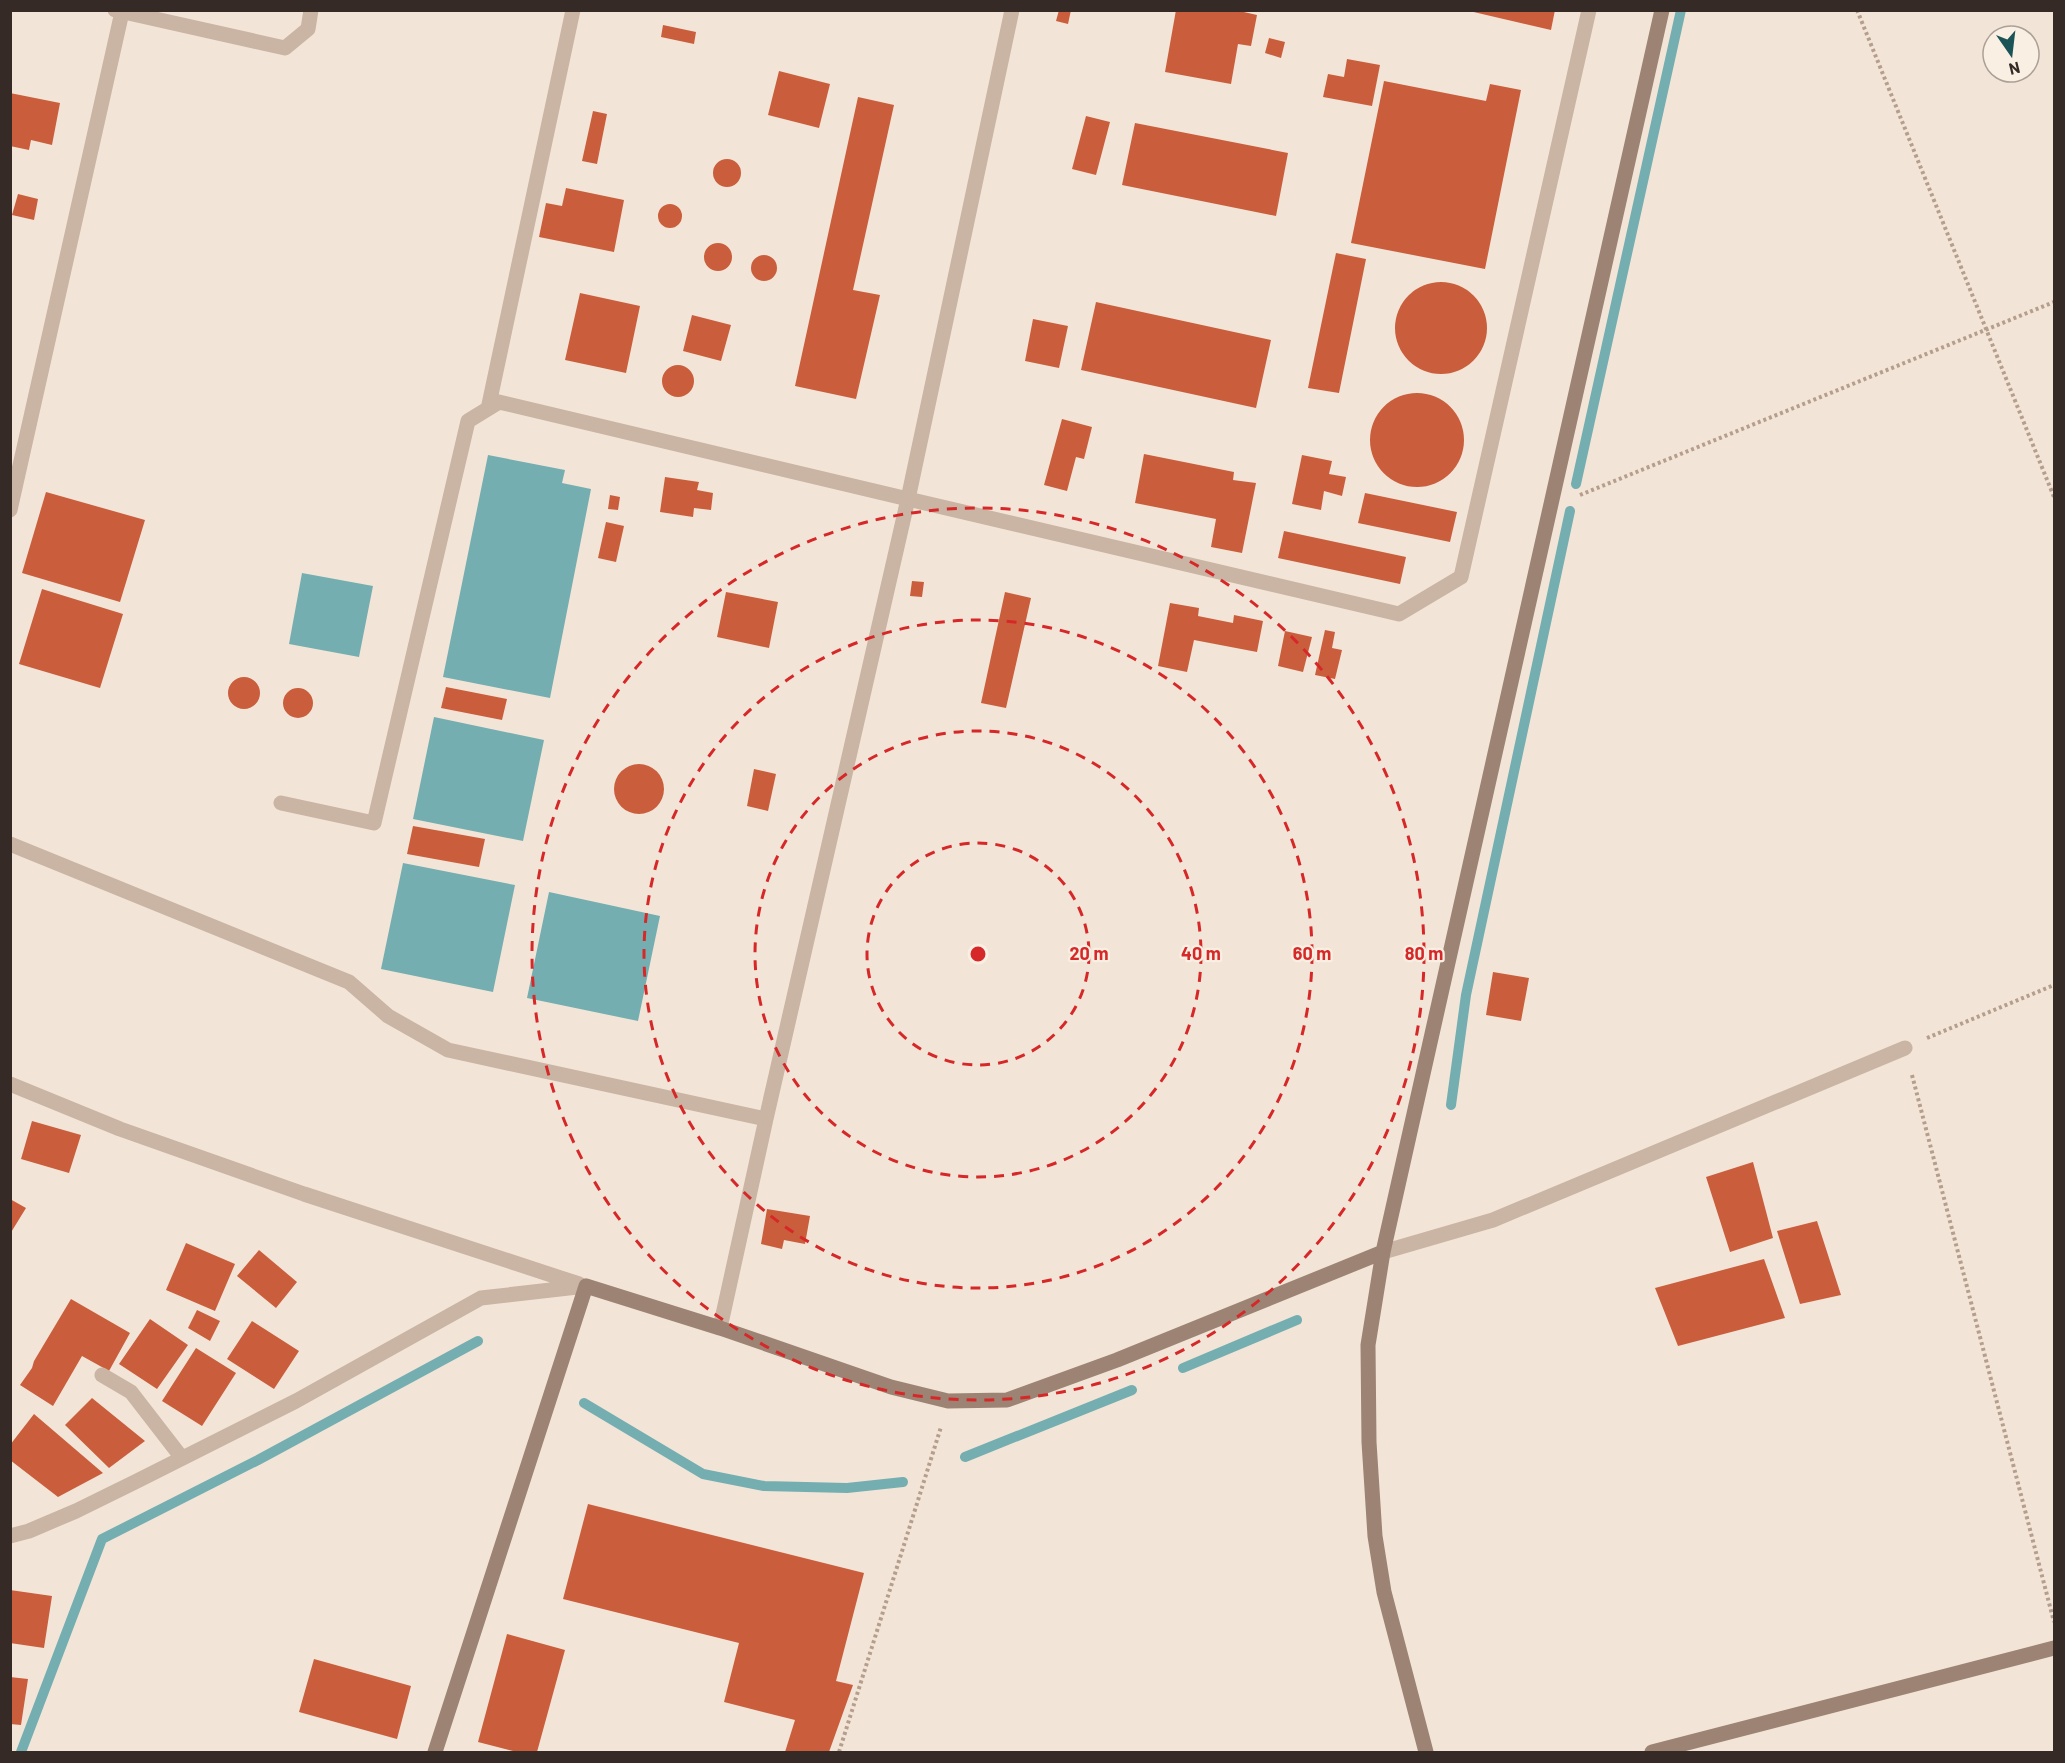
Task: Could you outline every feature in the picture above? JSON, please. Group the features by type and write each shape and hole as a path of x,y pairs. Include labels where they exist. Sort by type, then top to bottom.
{"street":[{"path":"10,510 119,11 285,48 308,29 311,10"},
{"path":"488,409 573,10"},
{"path":"720,1328 908,500 1012,10"},
{"path":"281,803 374,824 468,421 499,402 1399,614 1461,577 1589,10"},
{"path":"1426,1752 1384,1592 1375,1536 1369,1442 1368,1345 1383,1252 1662,10"},
{"path":"10,844 349,982 388,1016 448,1050 766,1119"},
{"path":"10,1084 120,1130 304,1194 720,1328 891,1387 948,1401 1007,1400 1117,1360 1383,1252 1493,1221 1905,1048"},
{"path":"10,1536 29,1531 76,1511 296,1401 481,1298 586,1286"},
{"path":"435,1752 586,1286"},
{"path":"102,1375 131,1392 182,1458"},
{"path":"1652,1752 2055,1648"}],"path":[{"path":"1857,10 2055,497"},
{"path":"1552,506 2055,302"},
{"path":"2055,985 1905,1048 2055,1626"},
{"path":"839,1752 948,1401"}],"water":[{"path":"488,455 565,470 562,483 591,489 550,698 443,677"},
{"path":"302,573 373,586 359,657 289,644"},
{"path":"434,717 544,740 523,841 413,819"},
{"path":"403,863 515,885 493,992 381,969"},
{"path":"549,892 660,916 638,1021 527,998"}],"building":[{"path":"1059,10 1071,10 1068,24 1056,21"},
{"path":"1176,10 1235,10 1257,15 1251,46 1238,44 1231,84 1165,72"},
{"path":"1465,10 1555,10 1551,30"},
{"path":"663,25 696,32 694,44 661,37"},
{"path":"1269,38 1285,42 1281,58 1265,53"},
{"path":"1347,59 1380,65 1372,106 1323,97 1328,74 1344,77"},
{"path":"779,71 830,84 819,128 768,115"},
{"path":"1384,81 1486,101 1490,84 1521,90 1485,269 1351,243"},
{"path":"10,93 60,103 52,145 31,140 29,150 10,146"},
{"path":"858,97 894,105 853,290 880,295 856,399 795,386"},
{"path":"593,111 607,114 597,164 582,161"},
{"path":"1086,116 1110,122 1096,175 1072,169"},
{"path":"1135,123 1288,153 1276,216 1122,185"},
{"path":"727,159 737,163 741,173 737,183 727,187 717,183 713,173 717,163"},
{"path":"566,188 624,200 614,252 539,237 546,203 562,206"},
{"path":"18,194 38,199 34,220 12,215"},
{"path":"670,204 679,207 682,216 679,225 670,228 661,225 658,216 661,207"},
{"path":"718,243 728,247 732,257 728,267 718,271 708,267 704,257 708,247"},
{"path":"1336,253 1366,259 1339,393 1308,388"},
{"path":"764,255 773,259 777,268 773,277 764,281 755,277 751,268 755,259"},
{"path":"1441,282 1458,286 1473,296 1483,311 1487,328 1483,345 1473,360 1458,370 1441,374 1424,370 1409,360 1399,345 1395,328 1399,311 1409,296 1424,286"},
{"path":"580,293 640,306 626,373 565,360"},
{"path":"1096,302 1271,340 1256,408 1081,370"},
{"path":"692,315 731,325 721,361 683,351"},
{"path":"1033,319 1068,326 1059,368 1025,361"},
{"path":"678,365 689,370 694,381 689,392 678,397 667,392 662,381 667,370"},
{"path":"1417,393 1435,397 1450,407 1460,422 1464,440 1460,458 1450,473 1435,483 1417,487 1399,483 1384,473 1374,458 1370,440 1374,422 1384,407 1399,397"},
{"path":"1062,419 1092,427 1084,459 1076,457 1067,491 1044,485"},
{"path":"1144,454 1234,472 1233,480 1256,483 1242,553 1211,547 1216,519 1135,503"},
{"path":"1302,455 1332,461 1329,474 1346,477 1342,496 1324,491 1321,510 1292,504"},
{"path":"665,477 699,482 697,490 713,493 711,510 694,508 693,517 660,512"},
{"path":"46,492 145,520 120,602 22,573"},
{"path":"1365,493 1457,512 1450,542 1358,523"},
{"path":"610,495 620,497 618,510 608,509"},
{"path":"606,522 624,526 616,562 598,558"},
{"path":"1284,531 1406,557 1400,584 1278,558"},
{"path":"912,581 924,582 922,597 910,596"},
{"path":"42,589 123,614 100,688 19,664"},
{"path":"726,592 778,602 769,648 717,637"},
{"path":"1005,592 1031,598 1006,708 981,703"},
{"path":"1170,603 1199,608 1198,616 1233,623 1234,615 1263,621 1257,652 1194,640 1187,672 1158,666"},
{"path":"1325,630 1335,632 1332,648 1342,650 1335,679 1315,675"},
{"path":"1285,631 1312,637 1303,672 1278,666"},
{"path":"244,677 255,682 260,693 255,704 244,709 233,704 228,693 233,682"},
{"path":"446,687 507,699 502,720 441,708"},
{"path":"298,688 309,692 313,703 309,714 298,718 287,714 283,703 287,692"},
{"path":"639,764 653,768 660,775 664,789 660,803 653,810 639,814 625,810 618,803 614,789 618,775 625,768"},
{"path":"754,769 776,774 768,811 747,806"},
{"path":"413,826 485,839 479,867 407,854"},
{"path":"1493,972 1529,978 1521,1021 1486,1015"},
{"path":"32,1121 81,1135 69,1173 21,1159"},
{"path":"1753,1162 1773,1238 1730,1252 1706,1177"},
{"path":"10,1199 26,1208 10,1234"},
{"path":"767,1209 810,1216 805,1244 784,1240 782,1249 761,1244"},
{"path":"1817,1221 1841,1295 1800,1304 1777,1231"},
{"path":"186,1243 235,1264 215,1311 166,1290"},
{"path":"259,1250 297,1282 276,1308 237,1276"},
{"path":"1764,1259 1785,1318 1678,1346 1655,1288"},
{"path":"71,1299 130,1333 109,1371 82,1356 53,1406 20,1385"},
{"path":"197,1310 220,1321 210,1341 188,1328"},
{"path":"150,1319 188,1345 157,1389 119,1364"},
{"path":"252,1321 299,1351 274,1389 227,1359"},
{"path":"196,1348 236,1373 202,1426 162,1401"},
{"path":"92,1398 145,1441 109,1468 65,1425"},
{"path":"34,1414 103,1473 58,1497 10,1460 10,1445"},
{"path":"588,1504 864,1573 836,1681 853,1685 829,1752 785,1752 795,1720 724,1702 739,1643 563,1599"},
{"path":"10,1590 52,1596 44,1648 10,1643"},
{"path":"507,1634 565,1650 537,1752 517,1752 478,1742"},
{"path":"314,1659 411,1686 397,1739 299,1712"},
{"path":"10,1677 28,1679 21,1725 10,1724"}],"waterway":[{"path":"1576,484 1681,10"},
{"path":"1451,1105 1466,995 1570,511"},
{"path":"1183,1368 1297,1320"},
{"path":"21,1752 102,1539 258,1460 478,1341"},
{"path":"965,1457 1132,1390"},
{"path":"584,1403 703,1474 764,1486 847,1488 903,1482"}]}
